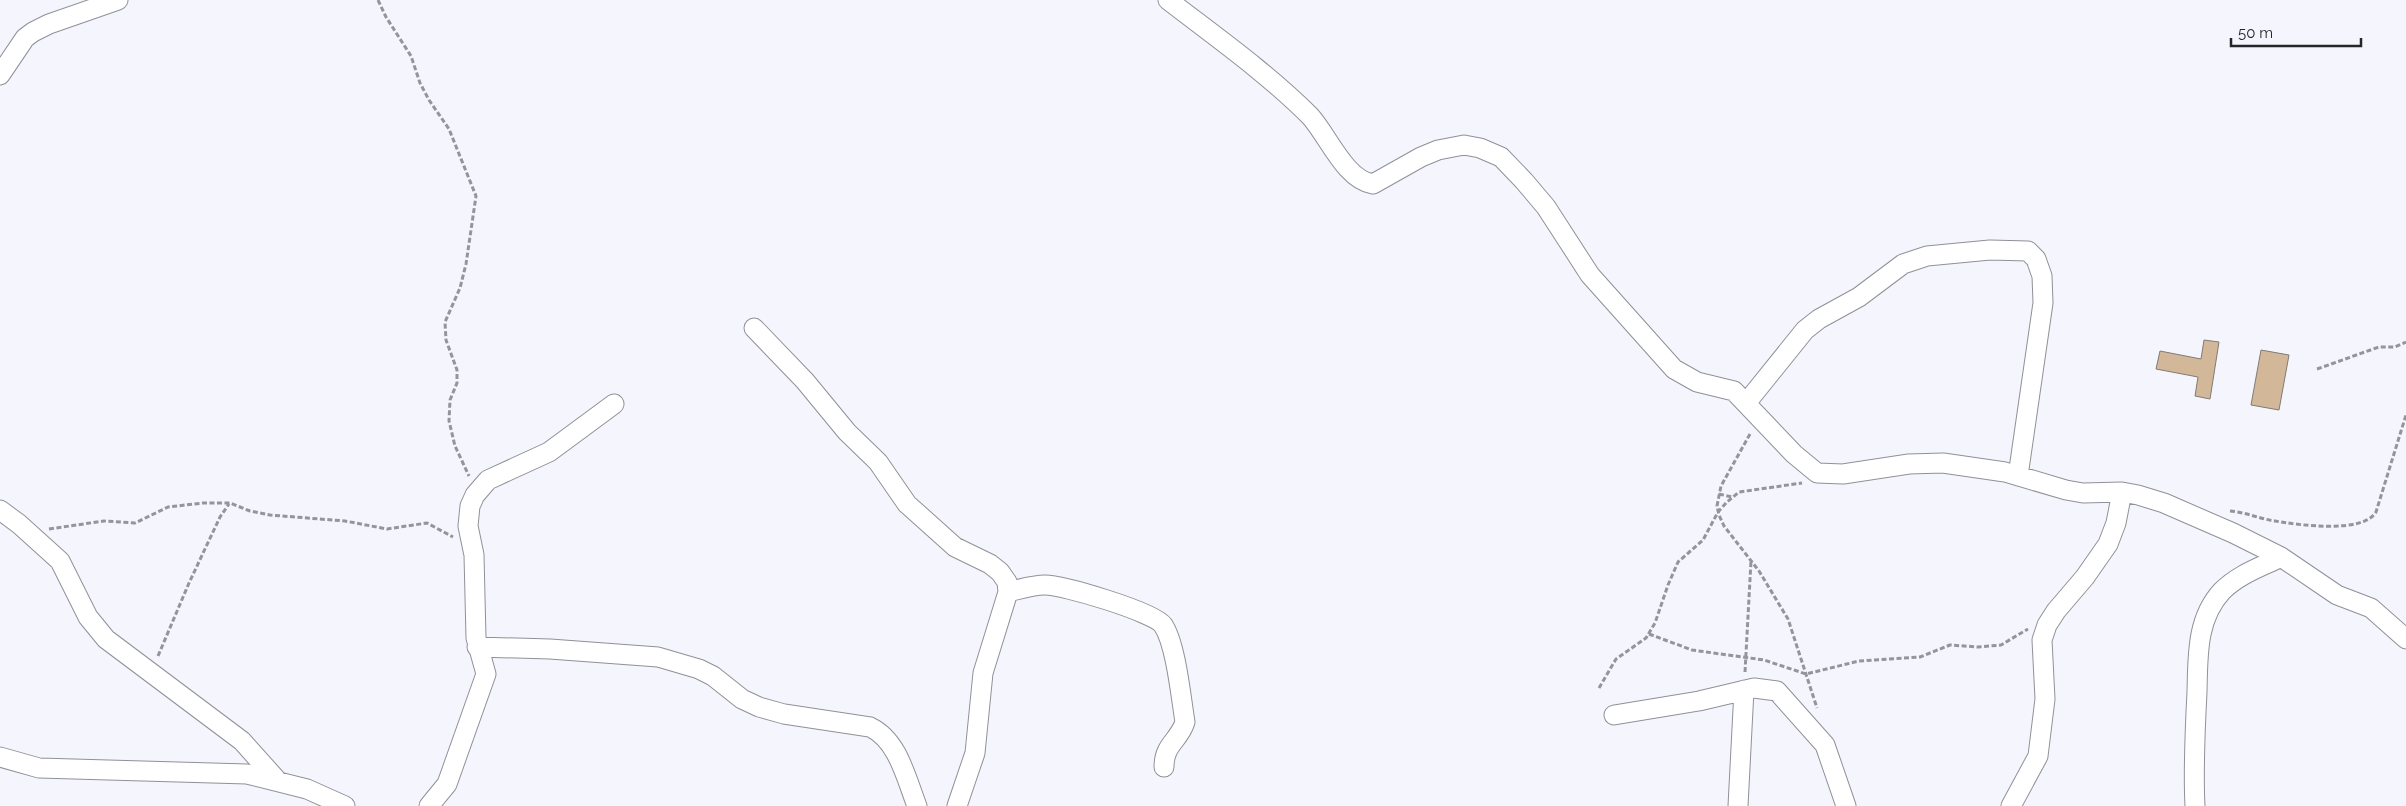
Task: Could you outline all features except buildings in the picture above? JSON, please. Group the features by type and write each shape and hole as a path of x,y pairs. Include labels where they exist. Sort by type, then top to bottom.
{"street":[{"path":"0,75 25,38 32,32 49,24 118,0"},
{"path":"1168,0 1234,50 1311,117 1339,157 1364,183 1373,184 1421,157 1438,150 1464,144 1480,148 1501,157 1546,207 1590,275 1674,369 1697,382 1734,390 1804,464 1817,473 1843,474 1927,462 1962,465 2018,476 2066,490 2083,493 2122,492 2164,503 2281,557 2337,595 2371,608 2406,639"},
{"path":"1746,402 1805,330 1819,319 1859,297 1903,264 1926,256 1990,250 2028,251 2036,259 2042,276 2043,304 2018,476"},
{"path":"754,328 805,381 848,432 878,462 907,504 955,547 990,564 1000,572 1007,582 1008,592 983,673 975,753 957,806"},
{"path":"429,806 447,784 484,684 486,668 477,647 476,578 468,518 477,493 496,475 549,452 614,404"},
{"path":"2011,806 2038,756 2045,699 2042,640 2051,618 2085,577 2108,544 2116,523 2122,492"},
{"path":"0,510 60,561 88,617 106,639 242,741 276,779"},
{"path":"2195,806 2194,730 2197,650 2206,616 2222,592 2242,575 2281,557"},
{"path":"1008,592 1032,587 1058,586 1138,611 1155,618 1162,624 1171,642 1185,722 1165,752 1164,767"},
{"path":"477,647 550,649 658,657 699,669 713,676 742,699 759,707 784,714 870,727 882,733 890,742 916,806"},
{"path":"1614,715 1699,701 1744,690 1768,688 1777,691 1805,725 1825,745 1846,806"},
{"path":"1738,806 1744,690"},
{"path":"0,757 39,768 203,771 247,774 276,779 307,788 345,806"}],"path":[{"path":"378,0 386,17 411,56 426,94 449,129 476,196 466,264 460,288 445,322 445,329 446,340 457,370 457,383 450,400 449,421 455,446 477,493"},
{"path":"2317,369 2379,347 2396,347 2406,342"},
{"path":"2201,519 2208,513 2232,511 2275,521 2310,525 2358,524 2369,520 2376,512 2406,414"},
{"path":"1759,418 1719,494 1718,512 1724,526 1750,560 1788,619 1818,711"},
{"path":"1599,688 1616,659 1622,653 1642,642 1649,634 1678,562 1703,540 1718,512 1732,497 1739,492 1752,488 1801,483 1817,473"},
{"path":"1719,494 1732,497"},
{"path":"28,532 104,520 135,523 168,507 203,503 230,503 250,511 270,515 345,521 387,528 427,522 447,534 472,543"},
{"path":"149,671 162,650 189,583 220,517 230,503"},
{"path":"1744,690 1750,560"},
{"path":"1649,634 1692,650 1776,663 1806,674 1859,661 1920,657 1950,645 2001,645 2026,629 2051,618"}]}
